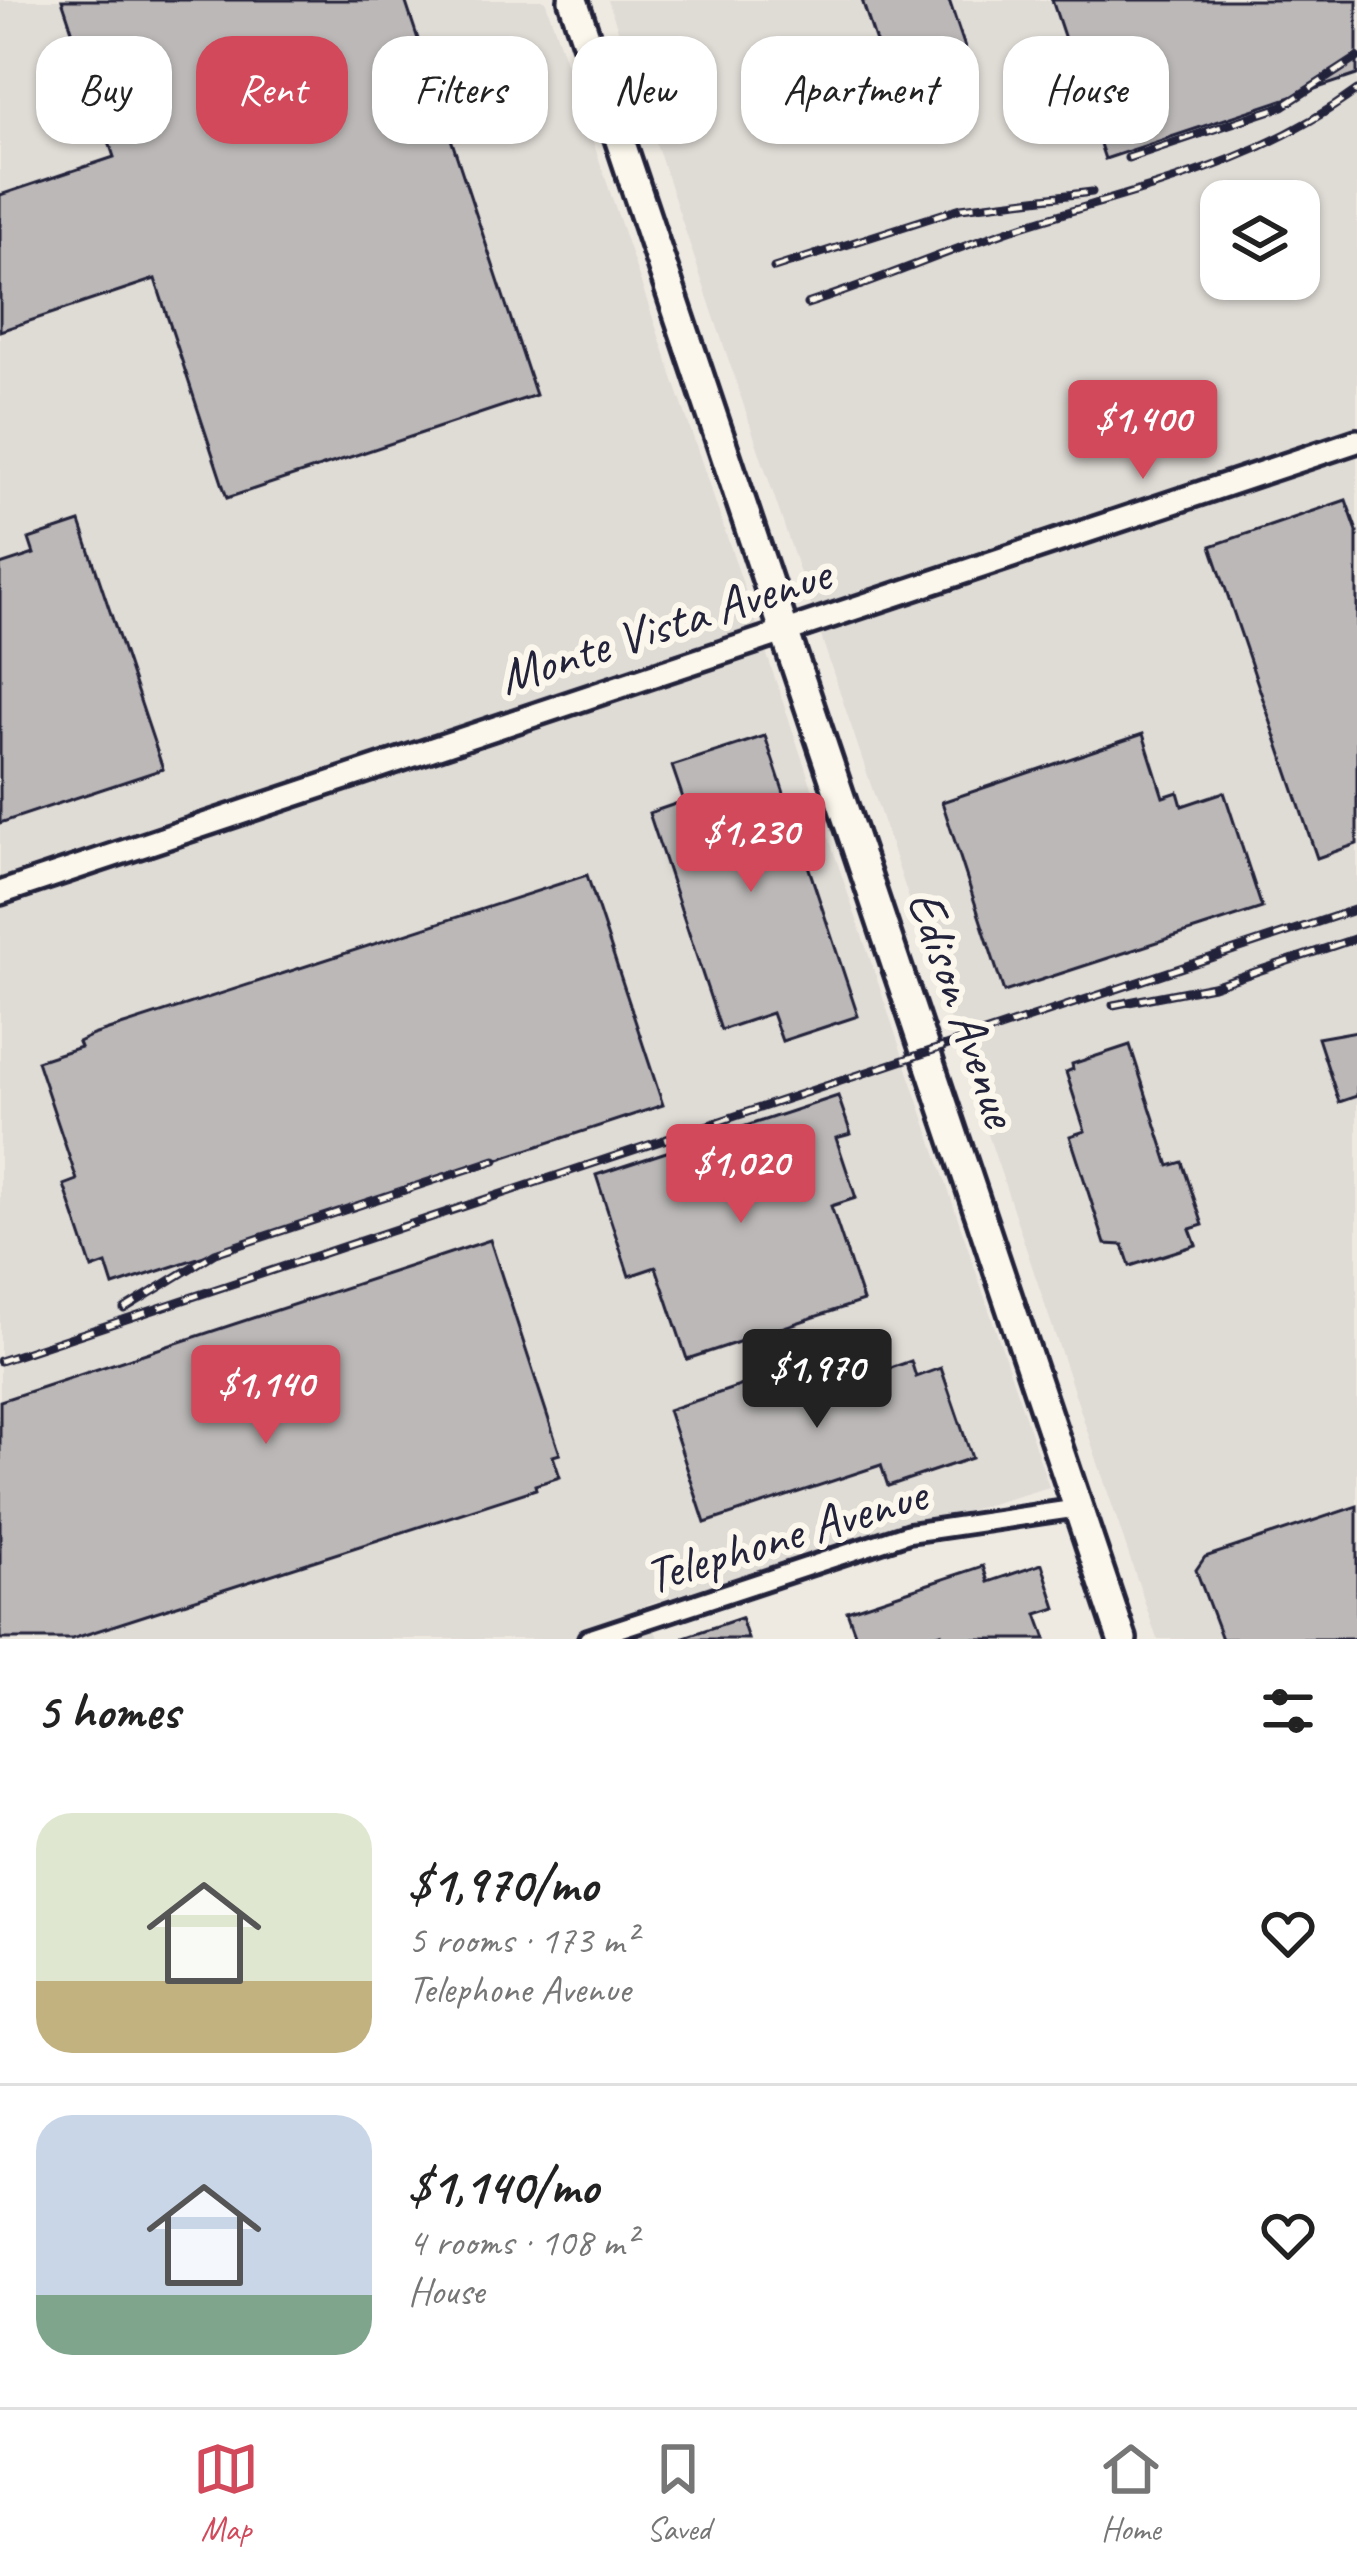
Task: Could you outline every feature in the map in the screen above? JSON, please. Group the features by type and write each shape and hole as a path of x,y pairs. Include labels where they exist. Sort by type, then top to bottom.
{"main road":[{"name":"Edison Avenue","path":"573,0 1122,1639"}],"street":[{"name":"Monte Vista Avenue","path":"0,893 1357,441"},
{"name":"Telephone Avenue","path":"588,1639 909,1533 1079,1508"}],"shaded area":[{"path":"0,0 545,0 572,80 572,144 594,144 1049,1487 647,1604 658,1639 0,1639"},
{"path":"608,0 1357,0 1357,1639 1157,1639 656,144 717,144 717,36 620,36"}],"building":[{"path":"62,0 405,0 417,36 372,36 372,144 453,144 536,395 227,498 155,279 0,331 0,195 114,157 110,144 172,144 172,36 74,36"},
{"path":"862,0 949,0 961,36 874,36"},
{"path":"1052,0 1357,0 1357,75 1169,138 1169,36 1064,36"},
{"path":"1100,144 1150,144 1105,159"},
{"path":"1346,500 1357,531 1357,844 1317,858 1211,546"},
{"path":"80,522 163,769 0,823 0,565 34,554 29,539"},
{"path":"1143,734 1163,797 1178,792 1182,806 1224,792 1262,908 1004,992 942,802"},
{"path":"765,736 858,1016 782,1041 772,1013 721,1030 649,813 684,801 672,766"},
{"path":"587,875 663,1105 113,1286 106,1264 92,1269 64,1185 77,1180 37,1061 80,1047 78,1042 93,1035"},
{"path":"1357,1031 1357,1096 1339,1102 1318,1038"},
{"path":"1130,1045 1169,1166 1182,1162 1203,1225 1190,1229 1196,1245 1130,1266 1123,1245 1105,1244 1070,1136 1085,1131 1066,1072 1073,1069 1072,1064"},
{"path":"838,1096 851,1134 836,1138 856,1198 831,1206 863,1301 687,1359 656,1267 629,1276 596,1175"},
{"path":"490,1240 560,1454 553,1456 560,1477 535,1485 536,1489 72,1639 0,1639 0,1401"},
{"path":"875,1341 885,1370 911,1361 916,1377 941,1368 972,1458 888,1486 881,1465 705,1523 668,1410"},
{"path":"1357,1506 1357,1639 1222,1639 1196,1570 1205,1557"},
{"path":"1042,1564 1056,1608 1037,1614 1046,1639 943,1639 941,1633 924,1639 857,1639 847,1611 983,1566 988,1582"},
{"path":"741,1618 748,1639 684,1639 684,1637"}],"railway":[{"path":"1128,158 1283,106 1357,58"},
{"path":"807,304 997,234 1197,172 1279,138 1357,90"},
{"path":"774,268 961,208 1092,192"},
{"path":"0,1361 1357,909"},
{"path":"1113,1005 1213,986 1357,938"},
{"path":"124,1309 215,1253 495,1160"}]}
